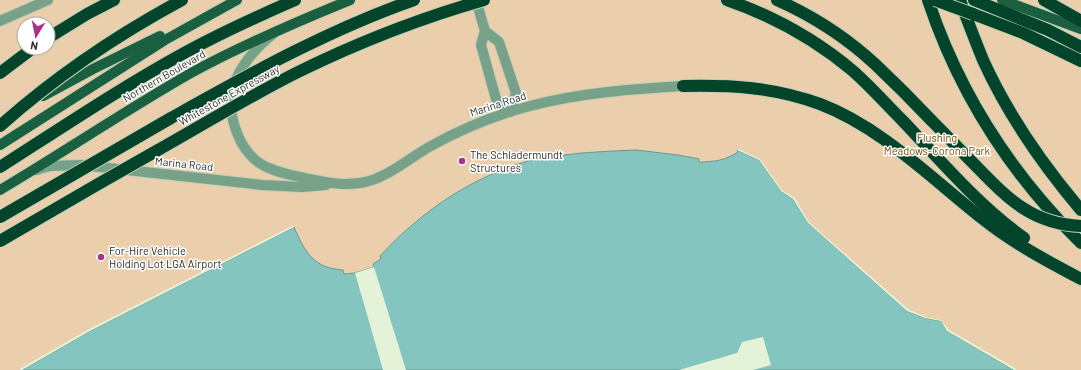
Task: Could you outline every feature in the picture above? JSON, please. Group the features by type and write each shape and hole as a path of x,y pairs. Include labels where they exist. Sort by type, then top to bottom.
{"highway":[{"path":"56,33 86,14 114,0"},
{"path":"0,126 38,94 89,56 182,0"},
{"path":"0,167 136,81 186,52 228,30 295,0"},
{"path":"0,217 283,56 348,26 414,0"},
{"name":"Whitestone Expressway","path":"0,240 299,72 340,53 399,29 484,0"},
{"path":"727,0 759,12 785,25 816,43 840,61 875,92 965,188 992,213 1031,244 1081,278"},
{"path":"777,0 815,19 876,64 1000,191 1017,205 1051,221 1081,226"},
{"path":"928,0 956,70 987,126 1024,179 1051,212 1081,243"},
{"path":"935,0 1023,33 1081,61"},
{"path":"960,0 975,41 1010,111 1043,162 1081,210"},
{"path":"974,0 1042,28 1081,47"},
{"path":"1044,0 1081,21"},
{"path":"0,73 22,56"},
{"path":"683,86 734,86 768,90 811,101 841,114 869,129 887,142 1007,236 1041,257 1081,278"}],"main road":[{"path":"0,119 93,68 236,0"},
{"path":"0,144 171,36 236,0"},
{"name":"Northern Boulevard","path":"0,190 178,80 279,30 350,0"},
{"path":"1002,0 1081,28"}],"street":[{"path":"0,21 48,0"},
{"path":"476,0 485,31 481,45 496,99 510,112 516,93 499,42 485,31"},
{"name":"Marina Road","path":"279,30 264,42 251,56 233,87 231,102 232,118 235,128 239,138 249,154 262,165 278,172 334,184"},
{"name":"Marina Road","path":"32,171 50,166 81,165 272,186 302,187 360,183 378,178 416,154 458,132 491,118 510,112 530,106 586,95 683,86"}],"green space":[{"name":"Flushing Meadows-Corona Park","path":"0,0 1081,0 1081,370 947,370 738,152 730,157 710,162 575,153 540,157 505,169 474,183 445,199 415,221 380,256 381,259 373,264 374,267 355,273 344,274 343,270 325,266 314,260 305,251 294,228 22,370 0,370"}],"water":[{"path":"636,150 699,159 699,162 724,159 738,152 737,150 759,160 781,191 793,199 808,223 907,311 925,318 941,321 947,331 1014,370 22,370 90,331 294,227 306,251 317,262 333,269 343,270 344,274 355,273 374,267 373,264 381,259 380,256 414,223 452,195 494,173 545,157 590,152"}],"pier":[{"path":"739,149 760,159 782,190 795,198 809,222 908,309 926,317 941,320 949,330 1015,368 1016,370 947,331 941,321 925,318 907,311 808,223 793,199 781,191 759,160 737,150"},
{"path":"294,225 294,227 90,331 20,370 21,368 89,329"},
{"path":"374,267 406,370 383,370 355,273"},
{"path":"763,337 771,365 753,370 679,370 737,353 742,342"}],"place":[{"name":"The Schladermundt Structures","path":"462,161"},
{"name":"For-Hire Vehicle Holding Lot LGA Airport","path":"101,257"}]}
